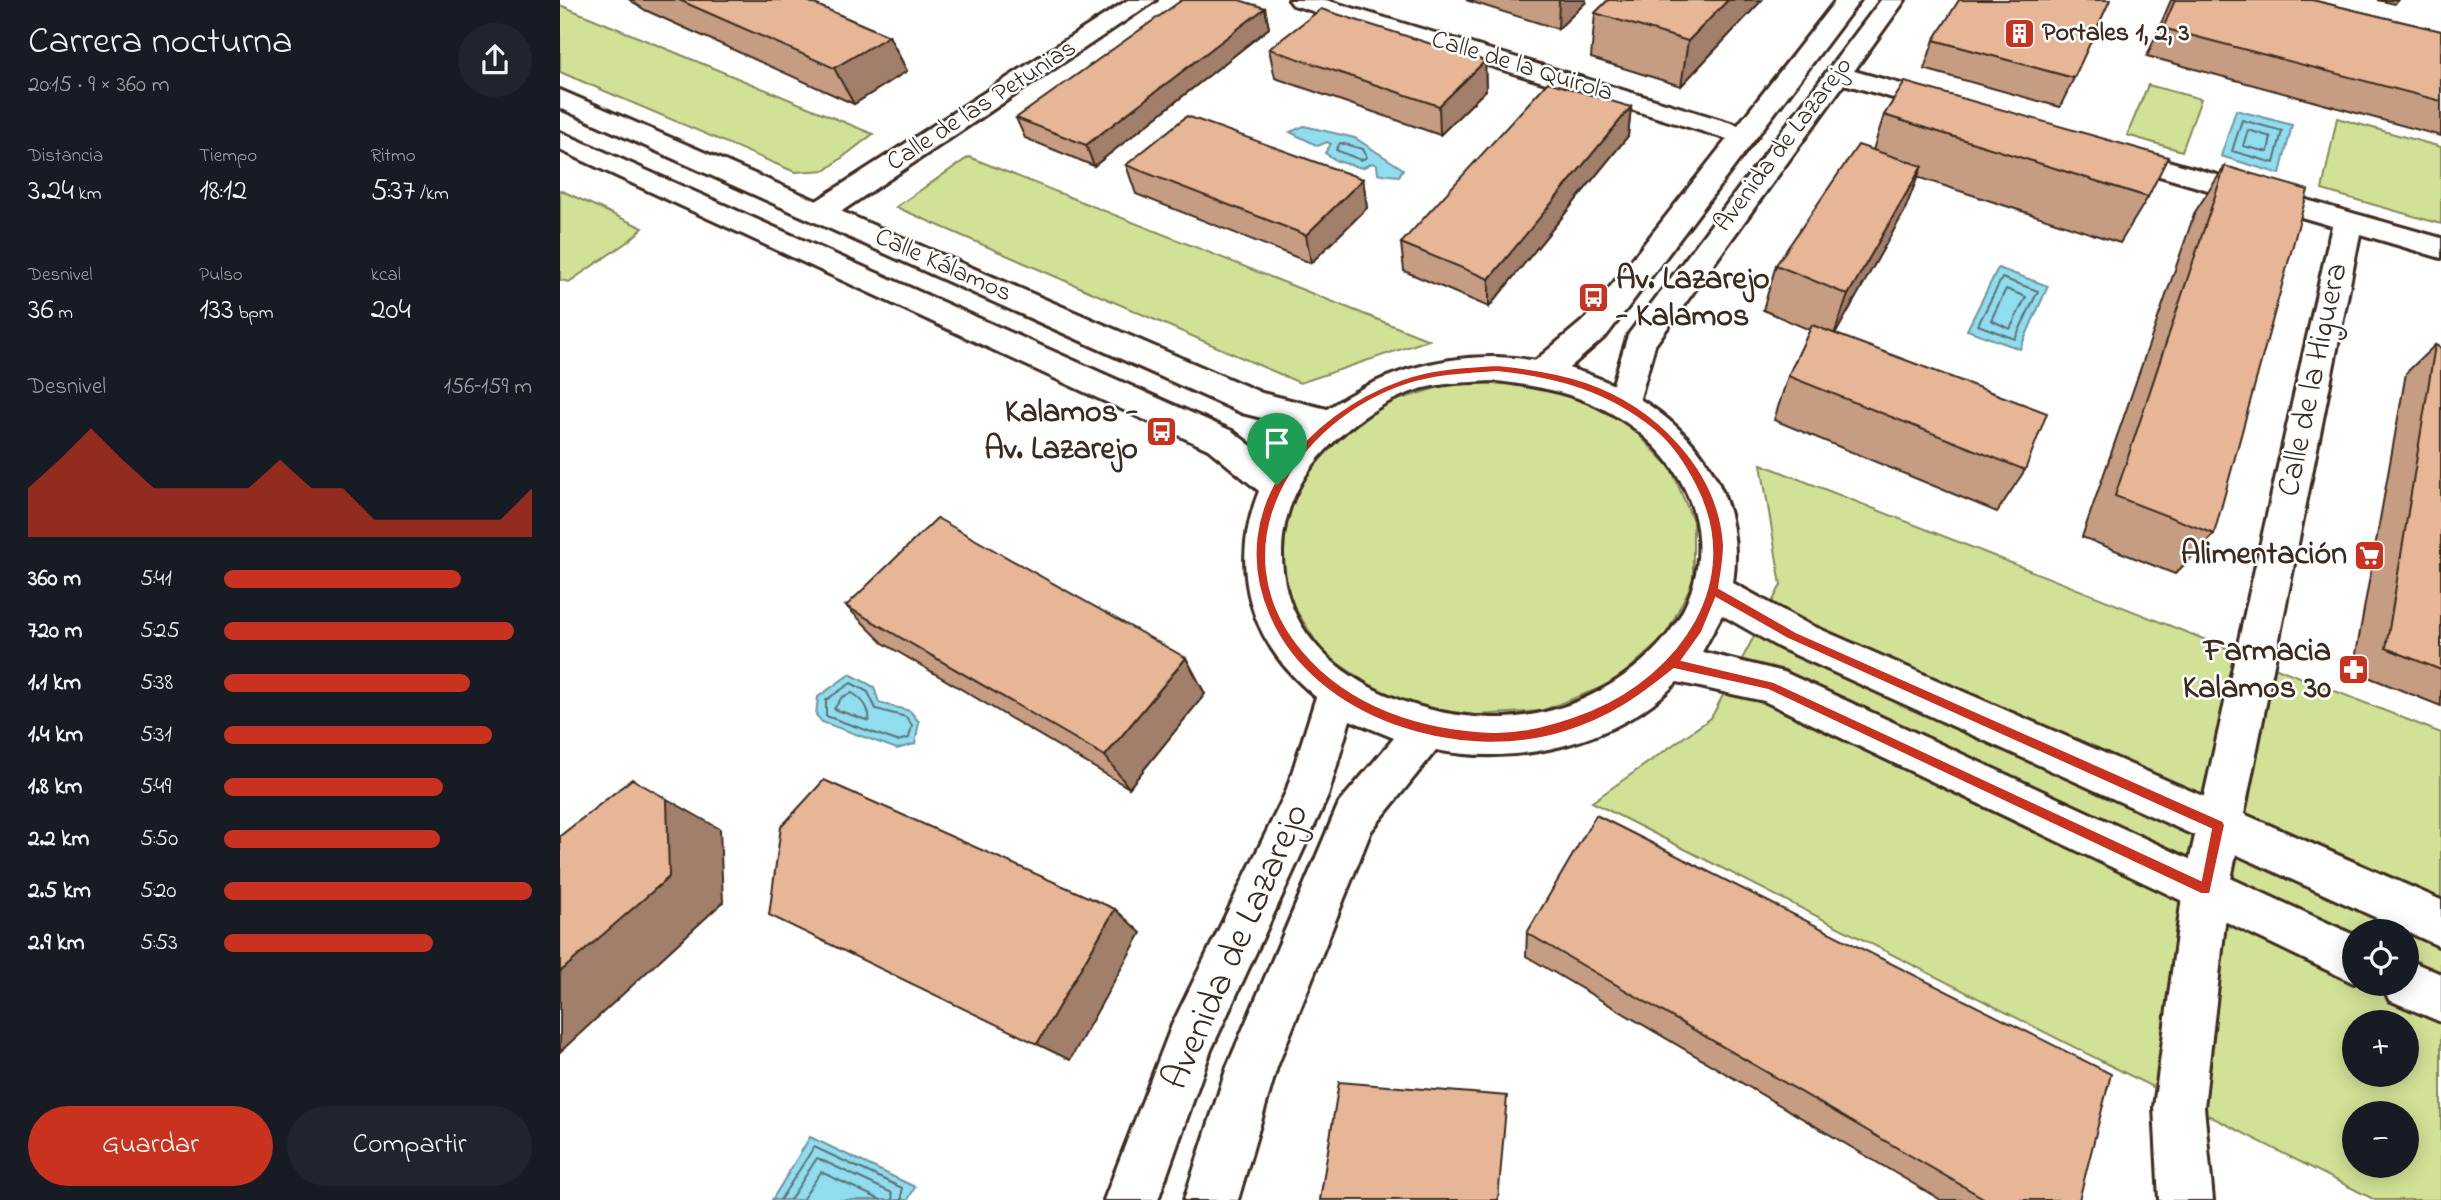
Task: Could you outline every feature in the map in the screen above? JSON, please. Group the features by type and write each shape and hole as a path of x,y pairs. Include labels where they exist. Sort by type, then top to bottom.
{"street":[{"name":"Calle de las Petunias","path":"820,212 1144,0"},
{"name":"Calle de la Quirola","path":"1301,0 1742,135"},
{"name":"Avenida de Lazarejo","path":"1542,373 1595,327 1848,0"},
{"name":"Avenida de Lazarejo","path":"1624,403 1639,343 1893,0"},
{"path":"1837,74 1968,112"},
{"name":"Calle Kálamos","path":"560,98 1254,404 1329,422"},
{"name":"Calle Kálamos","path":"560,140 1220,440 1277,485"},
{"path":"2086,146 2441,248"},
{"name":"Calle de la Higuera","path":"2186,1200 2179,1107 2206,889 2348,222"},
{"path":"1497,369 1542,373 1585,385 1624,403 1661,430 1690,464 1710,503 1718,546 1713,590 1698,629 1672,663 1624,702 1563,727 1495,737 1426,730 1379,715 1338,691 1299,656 1274,615 1262,570 1264,526 1277,485 1299,451 1329,422 1365,398 1407,381 1463,370 1497,369"},
{"path":"1713,590 1792,635 2441,924"},
{"path":"1672,663 1770,685 2342,953"},
{"name":"Avenida de Lazarejo","path":"1131,1200 1189,1042 1306,796 1338,691"},
{"name":"Avenida de Lazarejo","path":"1211,1200 1252,1067 1354,818 1426,730"},
{"path":"2419,989 2441,998"}],"green space":[{"path":"560,5 873,134 826,170 795,172 560,72"},
{"path":"2148,85 2201,99 2182,151 2127,135"},
{"path":"2337,118 2441,147 2441,224 2322,190"},
{"path":"969,157 1429,340 1300,383 896,207"},
{"path":"560,190 643,228 569,282 560,280"},
{"path":"1511,383 1574,396 1629,425 1671,468 1693,521 1693,581 1665,637 1613,683 1541,711 1460,716 1385,695 1324,654 1289,599 1280,540 1296,485 1333,438 1385,404 1446,385"},
{"path":"1761,464 2441,733 2441,1200 2375,1200 1592,802 1711,718 1781,585"}],"water":[{"path":"2236,110 2292,125 2280,174 2221,156"},
{"path":"1304,126 1355,138 1403,169 1399,176 1378,174 1377,165 1372,163 1362,168 1337,161 1325,153 1331,144 1327,142 1318,146 1290,132"},
{"path":"1998,268 2048,286 2020,349 1967,330"},
{"path":"850,674 874,687 879,703 910,711 919,722 915,744 897,749 822,722 816,715 818,697"},
{"path":"810,1137 915,1187 908,1200 772,1200"}],"building":[{"path":"679,0 805,0 889,36 834,68"},
{"path":"1182,0 1239,0 1265,8 1086,145 1016,118"},
{"path":"1608,0 1728,0 1688,41 1595,13"},
{"name":"Portales 1, 2, 3","path":"1959,0 2110,0 2074,78 1934,40"},
{"path":"2175,0 2312,0 2441,31 2441,101 2163,28"},
{"path":"1321,9 1485,61 1439,106 1269,49"},
{"path":"1548,82 1631,107 1489,279 1401,243"},
{"path":"1905,82 2168,157 2148,197 1884,115"},
{"path":"1187,116 1363,179 1306,235 1126,165"},
{"path":"1858,145 1922,166 1848,295 1776,265"},
{"path":"2225,166 2308,190 2214,534 2115,496"},
{"path":"1812,325 2047,413 2025,470 1788,376"},
{"path":"2435,345 2441,348 2441,670 2386,648"},
{"path":"937,518 1186,658 1105,756 846,606"},
{"path":"632,779 667,799 669,877 560,972 560,836"},
{"path":"824,780 1115,909 1037,1044 769,915 781,827"},
{"path":"1596,815 2111,1074 2079,1200 1987,1200 1527,933"},
{"path":"1339,1082 1507,1096 1498,1200 1320,1200"}],"place":[{"name":"Portales 1, 2, 3","path":"2019,34"},
{"name":"Av. Lazarejo - Kalamos","path":"1593,298"},
{"name":"Kalamos - Av. Lazarejo","path":"1161,431"},
{"name":"Alimentación","path":"2370,555"},
{"name":"Farmacia Kalamos 30","path":"2354,670"}],"route":[{"path":"1277,485 1264,526 1262,570 1274,615 1299,656 1338,691 1379,715 1426,730 1495,737 1563,727 1624,702 1672,663 1698,629 1713,590 1792,635 2218,825 2206,889 1770,685 1672,663 1698,629 1713,590 1718,546 1710,503 1690,464 1661,430 1624,403 1585,385 1542,373 1497,369 1451,371 1407,381 1365,398 1329,422 1299,451 1277,485"}]}
